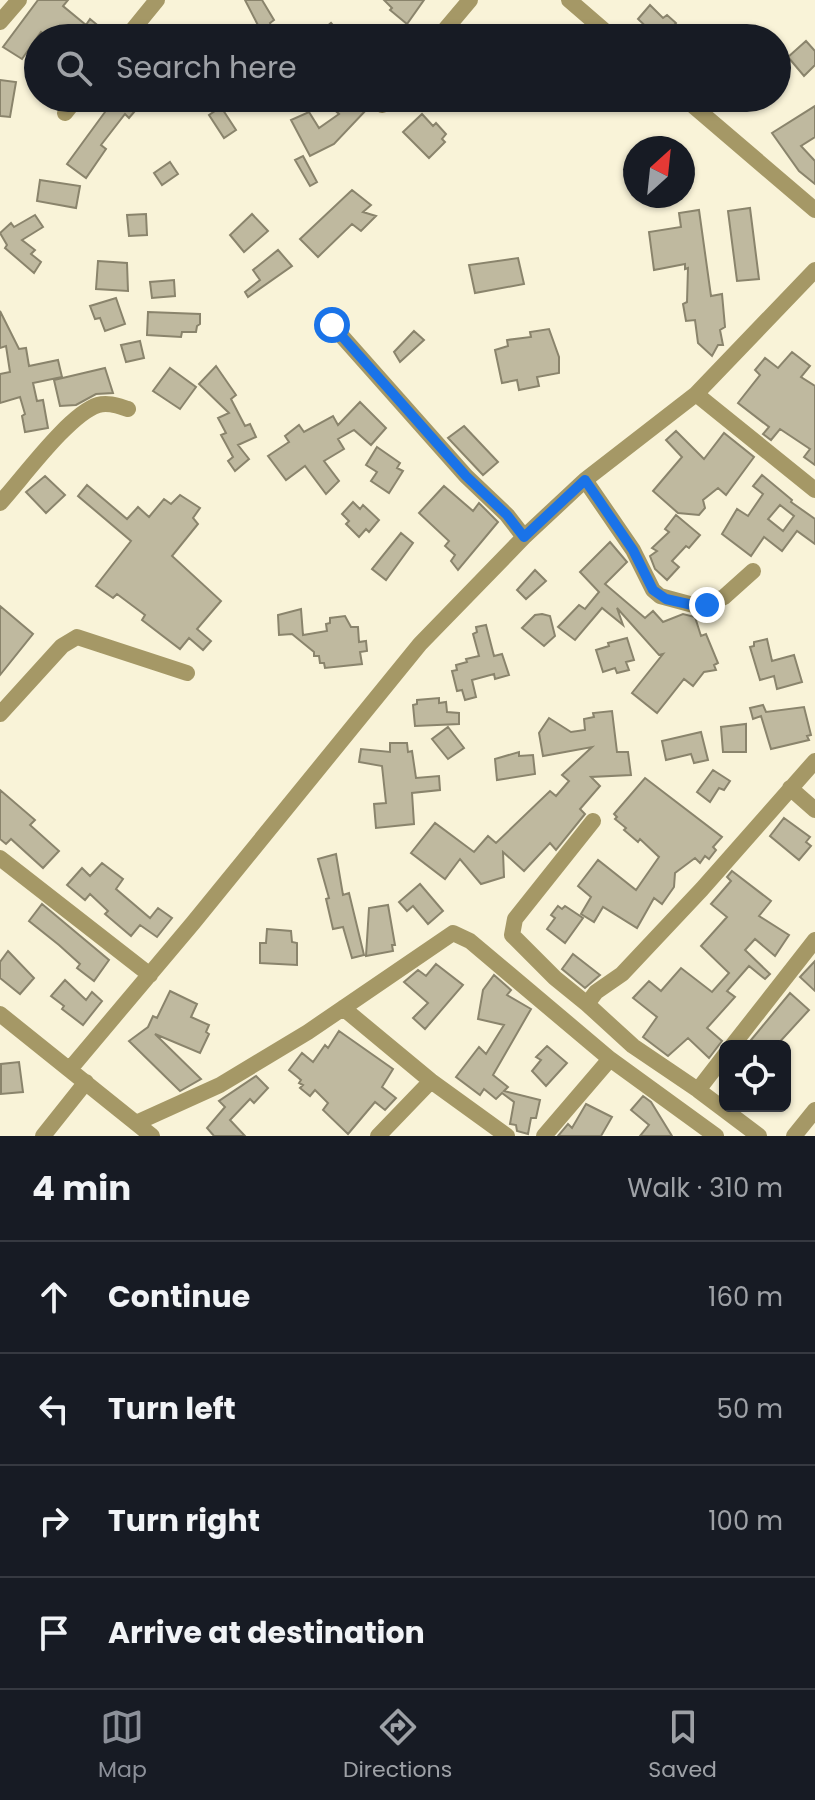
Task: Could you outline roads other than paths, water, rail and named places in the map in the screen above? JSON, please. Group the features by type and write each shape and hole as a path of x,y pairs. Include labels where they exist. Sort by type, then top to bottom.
{"street":[{"path":"0,22 19,0"},
{"path":"137,24 157,0"},
{"path":"450,24 470,0"},
{"path":"569,0 597,24"},
{"path":"700,112 815,210"},
{"path":"70,1069 420,644 524,537 585,480 696,394 815,270"},
{"path":"332,325 524,537"},
{"path":"696,394 815,490"},
{"path":"0,503 75,420 97,405 107,403 128,409"},
{"path":"585,480 633,550 653,590 660,596 697,606 707,605 724,597 753,571"},
{"path":"0,714 62,646 77,637 187,673"},
{"path":"587,1004 596,992 622,974 702,889 815,761"},
{"path":"790,788 815,810"},
{"path":"593,821 515,919 512,935 555,978 633,1046 759,1136"},
{"path":"0,858 150,975"},
{"path":"136,1123 220,1085 343,1008 453,933 470,941 610,1059 716,1136"},
{"path":"737,1040 815,940"},
{"path":"343,1008 431,1081 507,1136"},
{"path":"0,1014 152,1136"},
{"path":"544,1136 610,1059"},
{"path":"698,1090 719,1063"},
{"path":"378,1136 431,1081"},
{"path":"43,1136 86,1082"},
{"path":"794,1136 815,1110"}]}
